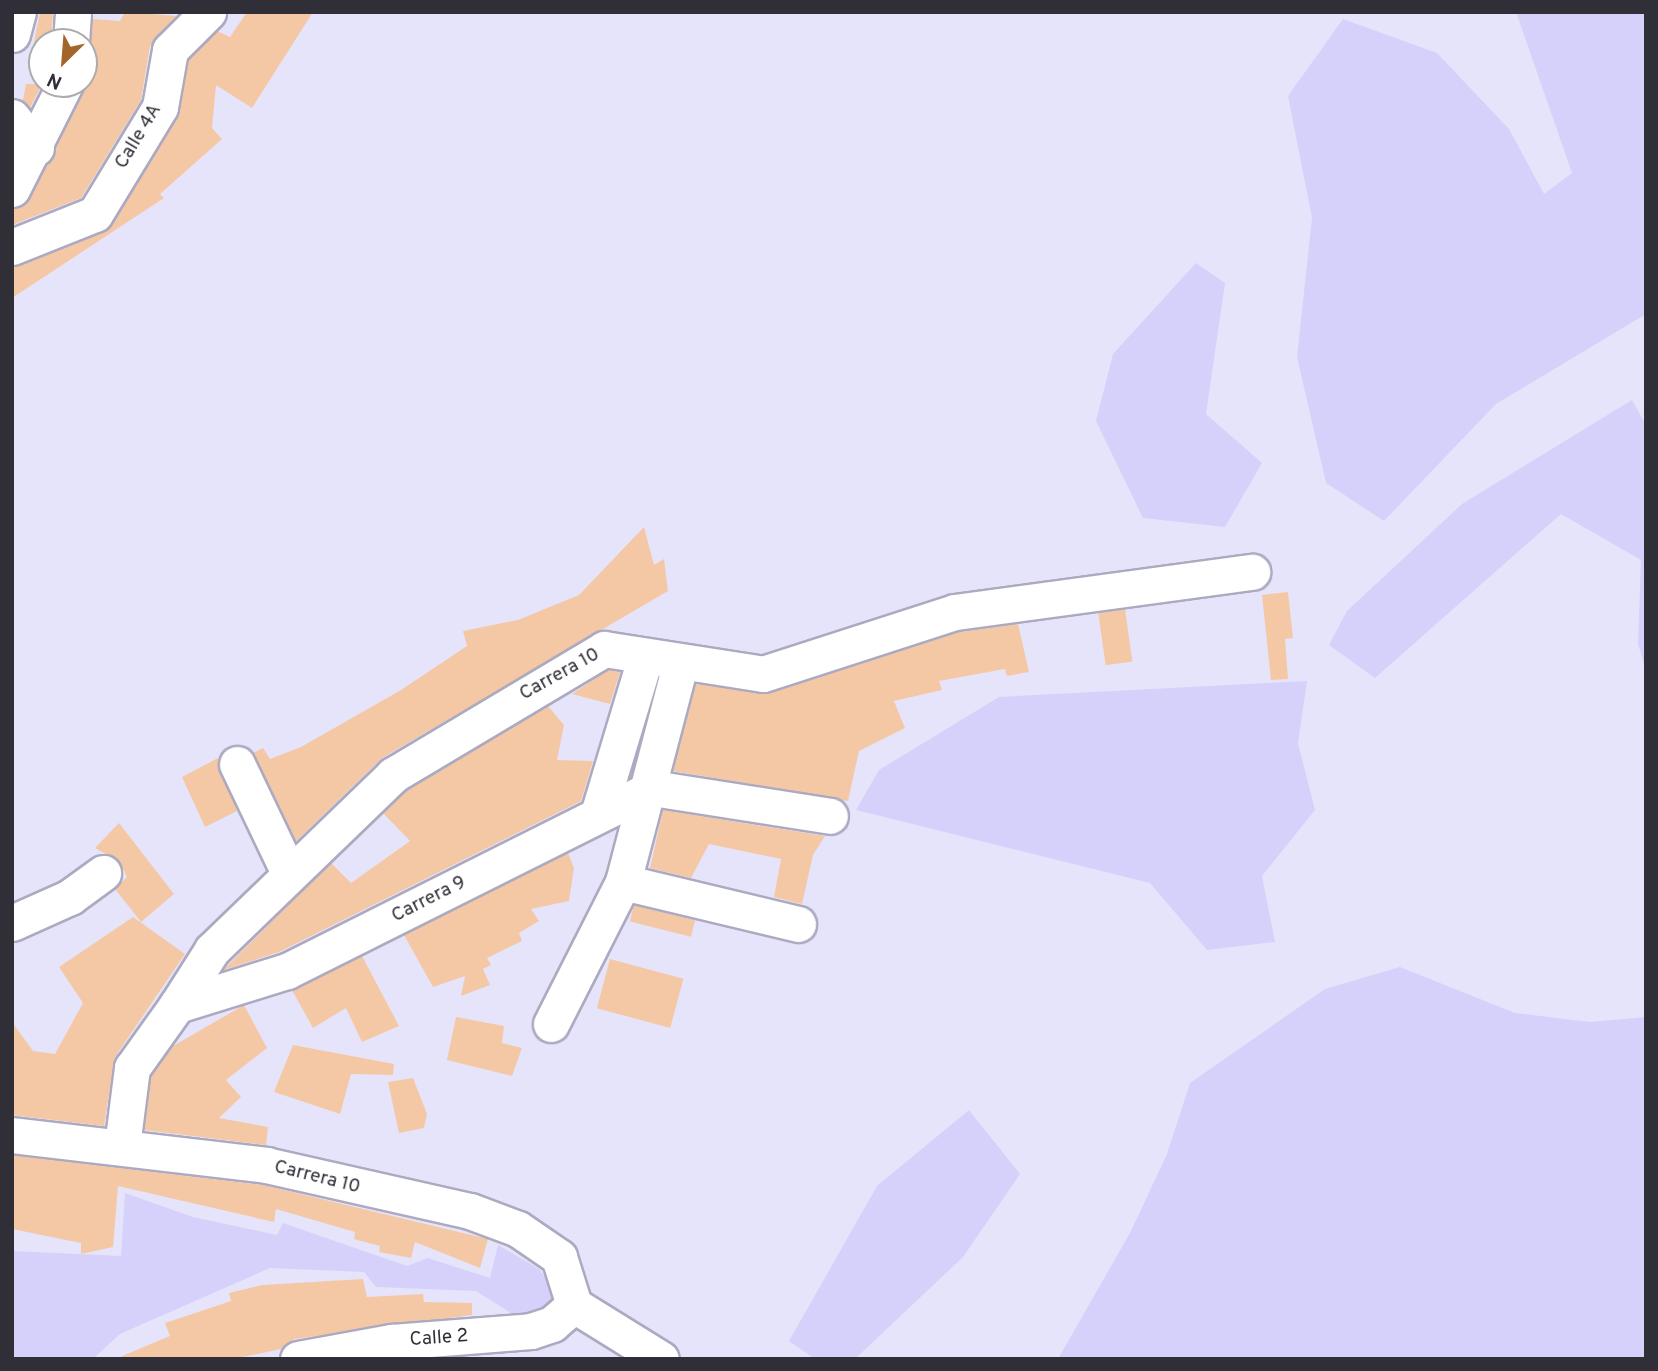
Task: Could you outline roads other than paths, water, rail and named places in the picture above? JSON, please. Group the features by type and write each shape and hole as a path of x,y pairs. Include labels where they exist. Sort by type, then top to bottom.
{"street":[{"path":"12,34 18,12"},
{"name":"Calle 4A","path":"12,247 95,214 160,107 170,50 200,17"},
{"path":"12,189 36,148 59,98"},
{"path":"12,117 36,148"},
{"name":"Carrera 10","path":"177,1005 212,950 288,871 393,775 498,709 604,649 680,665 763,674 955,612 1252,572"},
{"path":"598,814 645,658"},
{"path":"551,1024 623,882 652,788 680,665"},
{"path":"237,764 288,871"},
{"path":"652,788 830,816"},
{"name":"Carrera 9","path":"177,1005 287,971 652,788"},
{"path":"12,923 70,897 103,873"},
{"path":"623,882 798,924"},
{"path":"122,1146 132,1068 177,1005"},
{"name":"Carrera 10","path":"12,1135 122,1146 266,1166 470,1211 518,1229 559,1257 574,1305"},
{"path":"574,1305 661,1359"},
{"name":"Calle 2","path":"298,1359 531,1331 552,1324 574,1305"}]}
